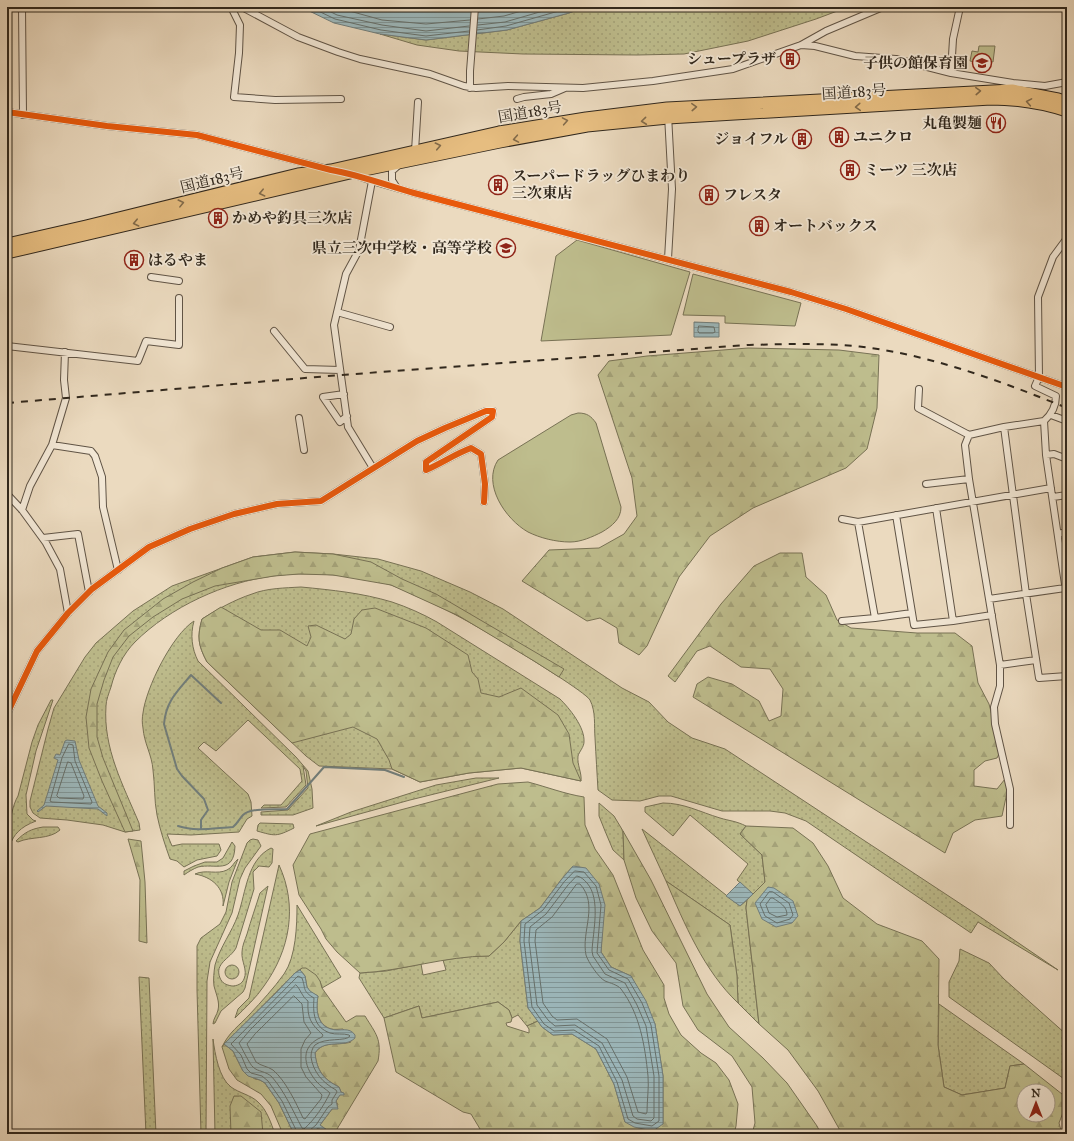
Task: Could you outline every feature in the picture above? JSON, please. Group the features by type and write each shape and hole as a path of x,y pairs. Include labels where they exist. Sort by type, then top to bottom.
{"highway":[{"name":"国道183号","path":"1012,91 1067,111"},
{"name":"国道183号","path":"7,244 93,225 290,176 331,170 499,132 586,118 668,113 920,103 1012,91 1058,98 1067,102"},
{"name":"国道183号","path":"7,253 350,173 500,142 668,113"}],"street":[{"path":"22,7 23,115"},
{"path":"231,7 240,25 239,53 234,97 275,100 341,99"},
{"path":"242,7 298,37 338,52 430,74 470,88 508,86 583,88 653,81 733,68 801,45 826,31 883,7"},
{"path":"470,88 475,7"},
{"path":"951,73 953,39 960,7"},
{"path":"801,45 815,46 855,56 896,59 1012,91 1067,82"},
{"path":"517,99 551,94 567,88"},
{"path":"416,151 418,102"},
{"path":"7,112 107,126 197,136 331,170 350,173 397,188 791,292 846,309 1067,387"},
{"path":"668,113 672,189 668,259"},
{"path":"290,176 294,168 293,160"},
{"path":"397,188 392,180 392,171 402,162"},
{"path":"372,181 358,250 346,274 334,325 348,427 373,468"},
{"path":"919,389 918,408 969,435 1004,427 1044,421 1051,415 1056,403 1056,396 1035,386 1039,377 1038,297 1053,257 1067,238"},
{"path":"151,277 179,281"},
{"path":"7,346 138,361 146,341 178,345 179,298"},
{"path":"337,312 390,326"},
{"path":"274,331 305,369 340,370"},
{"path":"22,510 30,486 52,445 66,398 64,380 64,352"},
{"path":"344,394 323,397 340,422 347,416"},
{"path":"7,714 37,651 68,613 89,592 149,547 190,529 234,514 277,504 321,501 417,441 486,411 493,410 492,417 426,462 426,470 442,463 459,452 471,448 481,454 485,484 484,502"},
{"path":"1051,415 1067,421"},
{"path":"299,418 304,450"},
{"path":"1044,421 1046,455 1064,566 1067,598"},
{"path":"1004,427 1012,494 1039,678 1067,676"},
{"path":"969,435 965,445 969,479 1000,666 1000,686 994,707 995,724 1010,789 1010,825"},
{"path":"52,445 91,451 95,456 102,477 103,507 118,570"},
{"path":"1046,455 1054,454 1067,459"},
{"path":"926,484 969,479"},
{"path":"842,519 858,522 1051,488"},
{"path":"7,494 22,510 43,538 60,569 68,613"},
{"path":"1053,497 1067,495"},
{"path":"936,508 953,620"},
{"path":"896,515 914,625 992,615"},
{"path":"858,522 876,618"},
{"path":"1058,534 1067,532"},
{"path":"43,538 78,534 89,592"},
{"path":"989,599 1065,588"},
{"path":"842,621 912,613"},
{"path":"1000,666 1036,660"}],"green space":[{"path":"585,7 848,7 748,41 684,54 523,54 459,51 417,45 380,34 426,40 507,30 569,13"},
{"path":"979,46 995,46 993,62 985,60 984,64 970,61 972,51 978,52"},
{"path":"577,240 690,272 671,335 541,341 556,256"},
{"path":"693,274 801,303 795,326 725,323 725,316 683,315"},
{"path":"748,348 839,350 879,355 877,408 867,449 846,468 753,508 710,536 679,577 647,646 639,655 619,643 617,628 600,618 587,621 522,581 549,550 599,548 624,534 637,516 632,478 598,375 609,361 647,356"},
{"path":"578,413 588,415 596,423 621,511 618,519 612,525 594,536 574,542 543,538 528,532 519,526 504,510 494,490 494,469 498,460 571,415"},
{"path":"295,552 333,554 378,559 421,571 470,592 503,609 622,688 649,702 668,722 692,738 725,749 979,916 1058,970 978,922 971,933 806,821 785,813 770,811 722,811 671,796 659,796 640,801 612,800 598,790 594,714 590,700 586,696 518,651 455,615 398,587 348,576 316,574 286,575 255,579 236,584 217,590 181,607 149,629 135,642 120,663 115,675 106,704 106,722 115,766 139,823 140,830 125,832 103,825 40,818 33,813 30,807 30,801 54,708 85,657 96,643 133,611 172,586 253,557"},
{"path":"295,552 333,554 371,562 402,579 436,594 564,669 559,677 459,616 391,585 333,575 299,574 274,576 215,586 182,599 153,617 129,636 113,657 104,680 97,704 97,737 103,758 133,831 125,832 89,748 86,717 91,689 108,652 124,630 163,599 193,582 222,568 253,557"},
{"path":"780,553 802,553 806,577 826,595 837,620 851,628 917,633 955,633 972,646 978,683 989,704 1001,750 997,758 985,761 974,770 974,786 997,789 1005,779 1009,783 1002,816 975,820 953,833 945,853 693,697 697,684 708,677 732,684 759,701 769,721 781,716 783,689 770,669 741,667 710,646 697,651 675,682 668,676 721,604 754,566"},
{"path":"301,587 369,596 392,602 415,611 437,622 560,699 576,718 584,736 584,744 578,756 581,781 521,768 469,773 420,782 392,769 319,766 306,756 207,662 199,641 199,631 202,619 226,605 258,592"},
{"path":"221,607 261,630 280,630 307,646 311,637 308,626 316,625 345,639 351,634 354,619 362,610 375,608 426,628 468,655 472,672 478,679 481,693 499,697 521,688 558,715 569,734 573,763 581,781 521,768 469,773 420,782 392,769 389,760 377,739 353,727 292,743 207,662 199,641 199,631 202,619"},
{"path":"194,621 192,642 198,661 296,757 308,771 312,789 313,808 293,815 261,815 261,812 288,810 308,788 306,771 303,766 306,785 286,807 261,808 264,805 281,805 302,781 300,769 248,720 216,751 204,742 198,748 248,794 251,802 252,816 247,819 239,832 191,835 167,834 172,846 182,844 219,844 221,850 217,856 197,860 184,867 177,861 170,859 161,832 156,809 154,776 142,719 149,690 161,663 177,638"},
{"path":"51,700 53,700 36,751 26,795 27,814 36,821 26,826 13,838 10,845 7,882 8,838 14,804 18,796 38,725"},
{"path":"476,778 499,778 410,800 316,826 351,812 436,785"},
{"path":"528,782 584,797 585,825 595,849 613,875 643,950 664,985 664,998 669,1014 681,1035 701,1053 716,1063 729,1080 738,1104 734,1134 483,1134 471,1114 463,1112 396,1072 384,1018 419,1006 422,1018 498,1002 509,1010 512,1018 511,1022 506,1023 507,1026 529,1033 527,1026 538,1021 542,1027 553,1035 572,1034 596,1049 614,1084 625,1122 663,1124 663,1076 655,1024 631,976 611,967 601,952 602,934 573,866 540,908 521,921 504,942 489,956 456,958 376,972 360,973 337,952 326,939 299,895 293,865 310,834 498,784"},
{"path":"599,803 614,816 623,831 624,860 613,850 599,816"},
{"path":"663,803 678,804 746,826 740,834 762,855 765,882 753,894 737,880 748,864 690,815 673,836 645,812 645,807"},
{"path":"260,823 293,824 294,828 283,833 272,835 257,831"},
{"path":"746,826 793,828 813,843 828,866 843,898 877,924 922,941 939,959 938,1045 944,1087 962,1095 1005,1088 1010,1066 1024,1064 1048,1083 1016,1083 1016,1123 1056,1123 1056,1089 1067,1098 1067,1102 1059,1123 1062,1134 842,1134 818,1091 788,1050 759,1024 746,908 747,900 765,882 762,855 740,834"},
{"path":"43,827 58,827 60,830 45,837 18,842 16,841 28,831"},
{"path":"642,829 740,906 747,900 746,908 759,1024 738,1003 737,976 730,925 666,881"},
{"path":"623,831 651,880 707,994 729,1027 763,1058 787,1083 821,1134 752,1134 755,1123 752,1087 732,1056 698,1030 683,1006 676,963 652,931 636,898 624,860"},
{"path":"128,839 141,841 145,882 147,943 139,941 140,880"},
{"path":"253,839 258,840 261,846 245,868 240,879 232,913 210,962 207,981 206,1134 201,1134 197,946 201,938 220,924 226,912 232,882 247,843"},
{"path":"232,842 235,846 234,855 231,861 227,864 222,866 198,867 184,875 184,871 194,866 205,862 217,862 223,858"},
{"path":"271,848 273,849 272,863 269,867 259,866 253,872 254,889 236,948 219,969 220,978 226,984 236,986 243,981 245,972 242,955 243,945 260,893 268,886 245,988 243,992 221,1011 213,1024 218,1007 214,986 214,973 217,958 238,915 248,877 252,868 263,853"},
{"path":"238,859 229,882 223,906 222,894 216,884 201,875 195,874 227,870"},
{"path":"279,865 285,880 288,896 289,912 285,943 280,958 264,986 254,999 235,1018 238,1009 249,998"},
{"path":"666,881 730,925 737,976 738,1003 715,976 696,946"},
{"path":"297,905 341,977 322,988 320,981 302,968 295,973 222,1047 231,1033 272,990 288,967 295,941"},
{"path":"521,921 520,941 528,1008 538,1021 527,1026 518,1015 512,1018 509,1010 498,1002 422,1018 419,1006 384,1018 359,978 360,973 386,971 421,964 423,975 446,970 443,960 473,956 489,956 504,942"},
{"path":"960,949 989,963 1004,979 1067,1035 1067,1081 949,997 949,982 959,961"},
{"path":"232,965 237,967 239,972 237,977 232,979 227,977 225,972 227,967"},
{"path":"302,968 306,968 316,975 322,988 346,1022 356,1016 365,1016 375,1032 379,1042 378,1061 334,1134 327,1131 320,1125 332,1109 338,1105 336,1101 341,1092 339,1087 325,1078 322,1074 317,1064 315,1053 322,1046 351,1042 343,1029 331,1029 326,1027 320,1020 317,1010 318,996 310,992 307,987 305,976 300,970"},
{"path":"139,977 149,978 156,1134 146,1134"},
{"path":"939,1004 1024,1064 1010,1066 1005,1088 962,1095 944,1087 938,1045"},
{"path":"213,1039 216,1058 223,1078 231,1087 252,1098 261,1105 275,1134 215,1134"},
{"path":"224,1044 233,1051 243,1071 255,1079 265,1083 279,1103 294,1134 283,1134 271,1106 261,1094 237,1080 229,1069 222,1047"},
{"path":"234,1096 241,1096 261,1112 263,1134 231,1134 230,1106"}],"water":[{"path":"301,7 585,7 569,13 507,30 426,40 380,34 334,23"},
{"path":"694,322 719,323 719,337 694,337"},
{"path":"65,741 75,741 79,760 98,806 107,813 107,816 98,809 46,806 38,812 37,811 44,805 58,760 54,758 56,754 60,755"},
{"path":"573,866 586,868 599,884 605,905 601,952 611,967 631,976 646,1001 655,1024 663,1076 663,1124 653,1131 634,1127 625,1122 614,1084 596,1049 572,1034 553,1035 542,1027 528,1008 520,941 521,921 540,908"},
{"path":"740,882 753,894 740,906 726,896"},
{"path":"768,887 774,888 793,901 798,916 792,923 776,927 762,919 755,903"},
{"path":"300,970 305,976 307,987 318,996 317,1011 322,1024 334,1030 347,1030 353,1032 355,1035 355,1038 350,1041 324,1046 319,1048 315,1053 319,1070 329,1081 339,1087 341,1092 344,1093 344,1095 340,1095 336,1101 338,1109 332,1109 320,1125 333,1134 326,1133 318,1128 311,1134 294,1134 279,1103 265,1083 248,1076 243,1071 233,1051 224,1044 295,973"}],"waterway":[{"path":"201,829 201,820 208,810 204,799 177,769 164,724 165,716 173,697 191,675 221,703"},
{"path":"178,826 192,829 233,827 247,812 264,809 287,809 324,767 385,770 404,777"},
{"path":"654,1130 668,1134"}],"railway":[{"path":"7,403 341,375 747,345 799,344 867,347 931,360 977,374 1067,408"}],"cycle path":[{"path":"7,112 107,126 197,135 372,180 414,193 791,292 846,309 1067,387"},
{"path":"7,714 37,651 68,613 92,589 149,547 190,529 234,514 277,504 321,501 417,441 486,411 493,411 492,417 426,462 426,470 471,448 481,454 485,484 484,502"}],"place":[{"name":"シュープラザ","path":"790,59"},
{"name":"子供の館保育園","path":"982,63"},
{"name":"丸亀製麺","path":"996,123"},
{"name":"ユニクロ","path":"839,137"},
{"name":"ジョイフル","path":"802,139"},
{"name":"ミーツ 三次店","path":"850,170"},
{"name":"スーパードラッグひまわり 三次東店","path":"498,185"},
{"name":"フレスタ","path":"709,195"},
{"name":"かめや釣具三次店","path":"218,218"},
{"name":"オートバックス","path":"759,226"},
{"name":"県立三次中学校・高等学校","path":"506,248"},
{"name":"はるやま","path":"134,260"}]}
